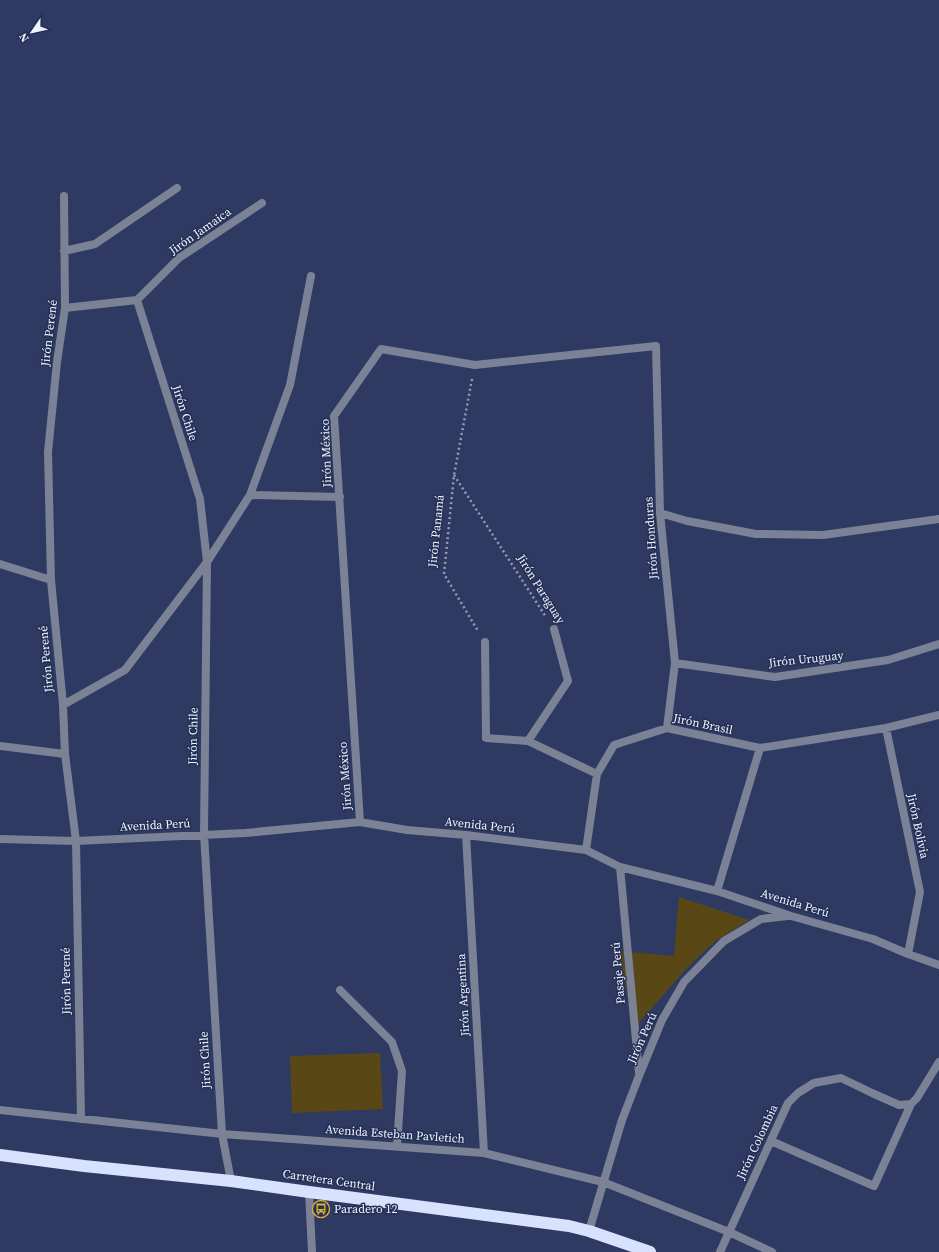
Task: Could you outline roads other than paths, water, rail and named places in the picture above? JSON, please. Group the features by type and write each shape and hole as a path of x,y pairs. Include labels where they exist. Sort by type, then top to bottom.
{"highway":[{"name":"Carretera Central","path":"0,1155 84,1166 231,1181 561,1225 589,1231 650,1252"}],"street":[{"path":"64,251 95,244 177,188"},
{"name":"Jirón Perené","path":"64,196 66,308 57,362 48,452 51,580 63,705 65,754 76,841 81,1119"},
{"name":"Jirón Jamaica","path":"137,300 179,258 262,203"},
{"path":"63,705 125,670 207,562 250,495 290,385 311,276"},
{"path":"66,308 137,300"},
{"name":"Jirón Chile","path":"137,300 200,499 207,562 204,834 222,1134 231,1181"},
{"name":"Jirón México","path":"360,822 334,416 381,349 475,365 656,346"},
{"name":"Jirón Honduras","path":"656,346 660,513 675,663 667,728"},
{"path":"250,495 340,497"},
{"path":"660,513 687,521 756,534 824,535 939,519"},
{"path":"0,564 51,580"},
{"name":"Jirón Paraguay","path":"528,741 568,681 554,629"},
{"path":"485,642 486,738 528,741 597,774 586,850"},
{"name":"Jirón Uruguay","path":"675,663 775,677 888,660 939,644"},
{"name":"Jirón Brasil","path":"597,774 614,745 667,728 760,748 886,728 939,715"},
{"name":"Jirón Bolivia","path":"886,728 920,892 908,954"},
{"path":"0,746 65,754"},
{"path":"717,891 760,748"},
{"name":"Avenida Perú","path":"0,839 76,841 245,833 360,822 407,830 466,835 586,850 620,867 717,891 791,916 873,939 939,965"},
{"name":"Jirón Argentina","path":"466,835 484,1153"},
{"name":"Pasaje Perú","path":"620,867 639,1076"},
{"name":"Jirón Perú","path":"589,1231 622,1120 662,1020 684,982 724,941 761,919 791,916"},
{"path":"340,990 392,1042 402,1071 397,1146"},
{"path":"771,1141 874,1186 911,1104 917,1098 939,1062"},
{"name":"Jirón Colombia","path":"720,1252 788,1104 798,1093 814,1082 841,1078 899,1105 911,1104"},
{"name":"Avenida Esteban Pavletich","path":"0,1110 222,1134 484,1153 603,1182 729,1232 772,1252"},
{"path":"309,1192 312,1252"}],"place":[{"name":"Paradero 12","path":"321,1209"}]}
